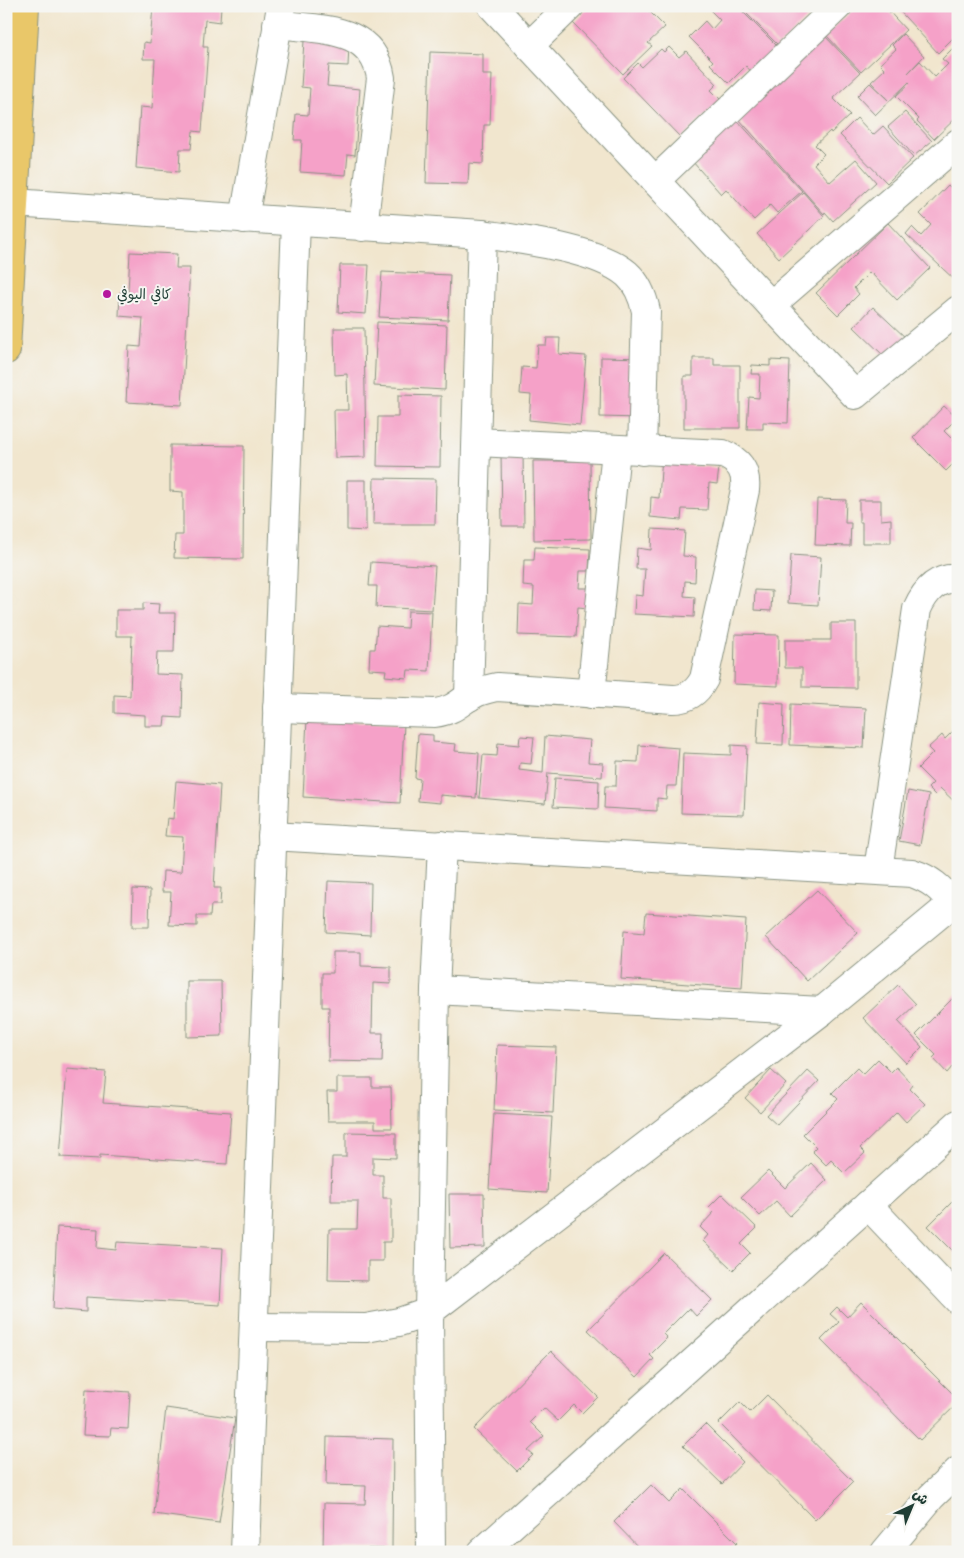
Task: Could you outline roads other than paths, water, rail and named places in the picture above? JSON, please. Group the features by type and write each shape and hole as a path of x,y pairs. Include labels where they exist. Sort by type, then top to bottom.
{"main road":[{"path":"6,350 13,203 18,12"}],"street":[{"path":"492,6 855,395 958,310"},
{"path":"529,46 570,6"},
{"path":"655,181 838,6"},
{"path":"244,219 279,15 356,38 367,47 377,62 381,78 363,227"},
{"path":"771,305 958,143"},
{"path":"13,203 482,234 552,246 588,255 615,266 628,275 638,287 646,311 629,450 591,694"},
{"path":"245,1552 296,222"},
{"path":"469,697 482,234"},
{"path":"277,708 435,713 455,708 469,697 497,687 682,699 701,686 743,499 746,481 740,464 723,454 477,442"},
{"path":"878,870 917,609 923,596 932,586 941,580 958,579"},
{"path":"254,1327 366,1328 399,1322 428,1312 822,1010 955,901 936,884 912,873 272,836"},
{"path":"431,1552 428,1312 435,990 442,845"},
{"path":"435,990 822,1010"},
{"path":"482,1552 958,1124"},
{"path":"868,1205 958,1300"},
{"path":"885,1552 931,1497 958,1471"}],"place":[{"name":"كافي اليوفي","path":"107,294"}]}
